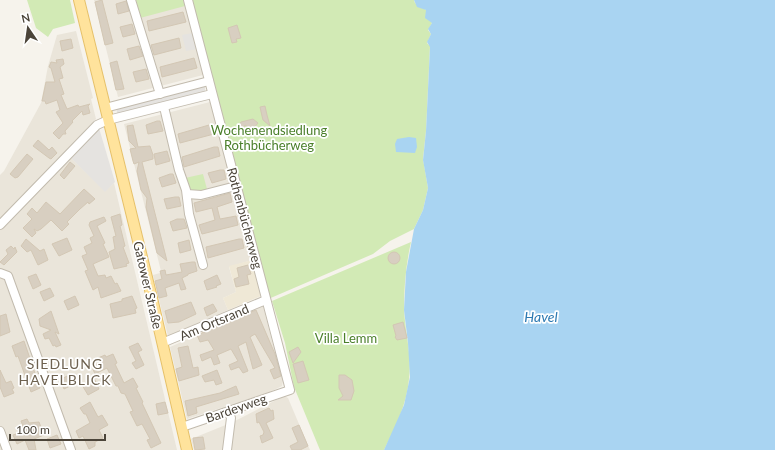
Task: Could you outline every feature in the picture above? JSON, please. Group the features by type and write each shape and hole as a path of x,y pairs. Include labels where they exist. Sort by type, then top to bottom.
{"main road":[{"name":"Gatower Straße","path":"78,0 187,450"}],"street":[{"path":"131,0 160,94"},
{"name":"Rothenbücherweg","path":"188,0 290,390"},
{"path":"105,108 209,81"},
{"path":"0,225 97,125 108,120 212,94"},
{"path":"164,107 179,170 187,194 190,214 203,265"},
{"path":"187,194 201,195 236,186"},
{"path":"0,273 8,276 71,450"},
{"name":"Am Ortsrand","path":"162,343 266,300"},
{"name":"Bardeyweg","path":"182,426 290,390"},
{"path":"227,450 231,418 229,411"},
{"path":"0,431 7,450"}],"shaded area":[{"path":"94,0 184,0 203,75 118,97"},
{"path":"76,31 93,98 91,99 96,119 65,152 105,191 114,183 177,450 0,450 0,175 4,171 41,103 48,66 57,35"},
{"path":"193,33 197,49 186,51 182,35"},
{"path":"205,85 205,94 118,117 116,107"},
{"path":"210,102 252,260 229,267 236,292 223,298 228,310 168,336 153,275 160,273 161,271 124,124"},
{"path":"99,128 115,182 105,192 70,157"},
{"path":"252,260 261,296 228,310 223,298 236,292 229,266"},
{"path":"263,306 273,345 284,374 282,386 270,392 187,419 170,347"},
{"path":"284,396 288,398 310,450 229,450 233,422"},
{"path":"228,424 224,450 194,450 191,439"}],"green space":[{"path":"27,0 70,0 75,23 53,29 48,37 36,28"},
{"path":"136,0 183,0 185,6 140,18"},
{"name":"Wochenendsiedlung Rothbücherweg","path":"188,0 414,0 415,3 426,10 432,23 428,30 431,34 427,43 430,46 426,131 423,159 428,188 423,210 414,229 390,241 373,254 266,300"},
{"path":"203,174 208,193 191,192 185,178"},
{"name":"Villa Lemm","path":"411,242 404,300 410,370 406,398 396,424 384,450 320,450 294,387 285,343 272,301"}],"water":[{"name":"Havel","path":"414,0 775,0 775,450 384,450 404,405 410,377 404,310 406,272 414,229 423,210 428,188 423,160 426,131 430,47 427,42 431,34 428,29 432,23 425,18 426,10 417,7"},
{"path":"409,137 416,138 417,147 415,153 396,152 395,144 397,139"}],"building":[{"path":"102,0 113,43 105,45 95,2"},
{"path":"126,1 129,11 118,14 116,4"},
{"path":"183,12 186,22 149,31 147,21"},
{"path":"132,24 135,34 123,37 120,27"},
{"path":"237,25 241,38 236,39 237,42 232,43 228,28"},
{"path":"179,38 181,48 154,55 151,45"},
{"path":"71,39 73,48 62,51 60,41"},
{"path":"139,46 143,56 130,60 127,49"},
{"path":"194,58 197,68 162,77 160,67"},
{"path":"63,59 64,64 60,67 63,78 59,79 64,94 61,95 67,109 78,105 79,107 90,104 88,106 90,113 83,115 82,111 65,131 66,134 63,134 59,139 53,133 63,123 56,112 60,110 57,100 46,104 45,101 42,101 46,82 55,82 51,68 49,67 51,62 57,63 56,60"},
{"path":"117,61 124,89 116,90 110,63"},
{"path":"146,69 149,79 136,82 133,72"},
{"path":"265,106 270,126 263,120 262,116 260,107"},
{"path":"253,119 258,123 252,130 245,125 241,131 237,128 241,122"},
{"path":"160,121 163,131 148,134 146,125"},
{"path":"133,125 138,147 150,146 153,155 153,159 142,162 167,261 157,253 146,207 147,198 141,190 137,171 139,162 134,164 130,149 136,148 129,141 127,126"},
{"path":"212,125 214,134 180,143 178,134"},
{"path":"38,140 49,150 52,147 57,153 51,159 33,146"},
{"path":"218,147 220,156 184,167 182,157"},
{"path":"167,151 170,161 156,165 154,154"},
{"path":"27,154 33,159 18,177 15,178 10,174"},
{"path":"70,162 75,166 64,179 60,175"},
{"path":"224,170 226,179 212,183 208,173"},
{"path":"173,174 176,183 162,187 159,178"},
{"path":"84,189 95,199 89,204 88,202 80,209 67,222 69,224 62,231 51,220 41,229 37,231 34,229 36,233 32,237 23,228 32,219 27,214 32,208 37,213 46,202 60,214"},
{"path":"230,193 232,202 217,207 220,219 236,216 238,225 202,234 199,225 215,220 212,208 196,212 194,203"},
{"path":"179,197 181,206 167,209 164,199"},
{"path":"120,214 122,225 120,226 125,246 123,247 129,263 126,264 127,266 114,269 109,252 115,249 113,237 116,236 111,217"},
{"path":"104,217 106,221 97,226 105,243 103,244 109,257 93,264 98,276 105,275 106,278 111,276 121,291 101,298 98,287 93,290 85,271 88,270 82,256 87,254 84,247 92,243 90,238 94,236 89,225 90,222"},
{"path":"177,219 184,219 187,228 173,231 170,222"},
{"path":"67,238 72,250 59,256 52,244"},
{"path":"26,239 40,251 44,249 48,260 38,265 31,250 27,252 21,246"},
{"path":"242,239 244,248 208,258 206,247"},
{"path":"189,240 191,250 180,253 178,243"},
{"path":"11,246 14,249 15,247 17,252 4,265 0,262 8,254 6,250"},
{"path":"394,252 398,254 400,258 398,262 394,264 390,262 388,258 390,254"},
{"path":"195,262 197,271 182,278 186,289 181,290 179,283 165,288 167,296 159,298 155,281 162,279 160,271 165,270 166,275 182,272 180,264"},
{"path":"248,265 251,274 247,275 249,284 236,287 234,279 239,277 237,268"},
{"path":"36,274 41,285 33,289 28,277"},
{"path":"217,275 221,284 207,290 204,281"},
{"path":"50,288 54,296 44,301 40,292"},
{"path":"75,296 79,305 68,310 64,301"},
{"path":"132,296 137,308 135,309 136,313 113,318 110,304 122,301 122,299"},
{"path":"191,302 196,314 179,322 168,323 165,311"},
{"path":"213,304 217,311 207,316 204,308"},
{"path":"256,310 275,354 281,376 274,379 270,370 275,368 255,334 250,337 262,365 253,369 246,342 238,346 248,371 243,373 239,367 231,370 229,365 238,361 231,349 217,355 220,363 214,365 211,357 202,361 200,355 214,350 208,340 200,342 197,335"},
{"path":"51,311 59,334 55,332 61,345 56,347 55,345 53,346 49,338 45,339 43,334 51,330 40,326 39,319"},
{"path":"6,314 10,332 0,336 0,316"},
{"path":"403,322 407,338 397,340 393,325"},
{"path":"24,341 40,388 31,392 18,356 16,357 12,346"},
{"path":"138,343 142,350 138,352 144,365 136,369 132,363 136,361 129,347"},
{"path":"188,346 193,368 198,367 199,375 179,381 176,369 182,367 178,348"},
{"path":"298,347 301,352 293,363 289,352"},
{"path":"113,354 117,363 115,364 124,383 133,378 138,387 136,388 143,402 142,403 161,443 151,448 147,440 150,439 142,424 137,426 130,412 133,411 125,394 121,393 118,386 116,386 107,368 95,374 92,367 100,362 98,358"},
{"path":"303,361 309,380 298,383 293,364"},
{"path":"0,370 6,383 11,381 14,388 12,389 14,393 4,397 0,387"},
{"path":"217,370 222,383 216,385 214,380 205,382 202,376"},
{"path":"339,375 345,375 352,380 354,391 351,400 338,400 343,396 339,388"},
{"path":"67,376 72,385 64,389 60,380"},
{"path":"94,378 99,389 88,395 82,385"},
{"path":"236,386 239,394 196,407 197,413 188,416 185,401 220,393"},
{"path":"90,402 98,417 102,415 108,425 99,430 103,438 95,442 95,446 89,449 83,436 79,438 76,431 90,423 86,414 84,414 80,408"},
{"path":"165,402 168,413 158,415 156,404"},
{"path":"269,408 271,411 273,410 274,419 266,423 273,438 262,443 260,436 263,435 264,432 259,422 257,423 256,414"},
{"path":"27,419 29,423 39,422 44,435 34,439 36,450 29,450 25,440 17,444 13,435 25,431 21,421"},
{"path":"299,425 308,446 300,450 292,450 290,446 298,442 292,428"},
{"path":"57,435 61,444 50,448 47,439"},
{"path":"203,437 205,449 195,450 193,438"}],"district":[{"name":"SIEDLUNG HAVELBLICK","path":"65,372"}]}
